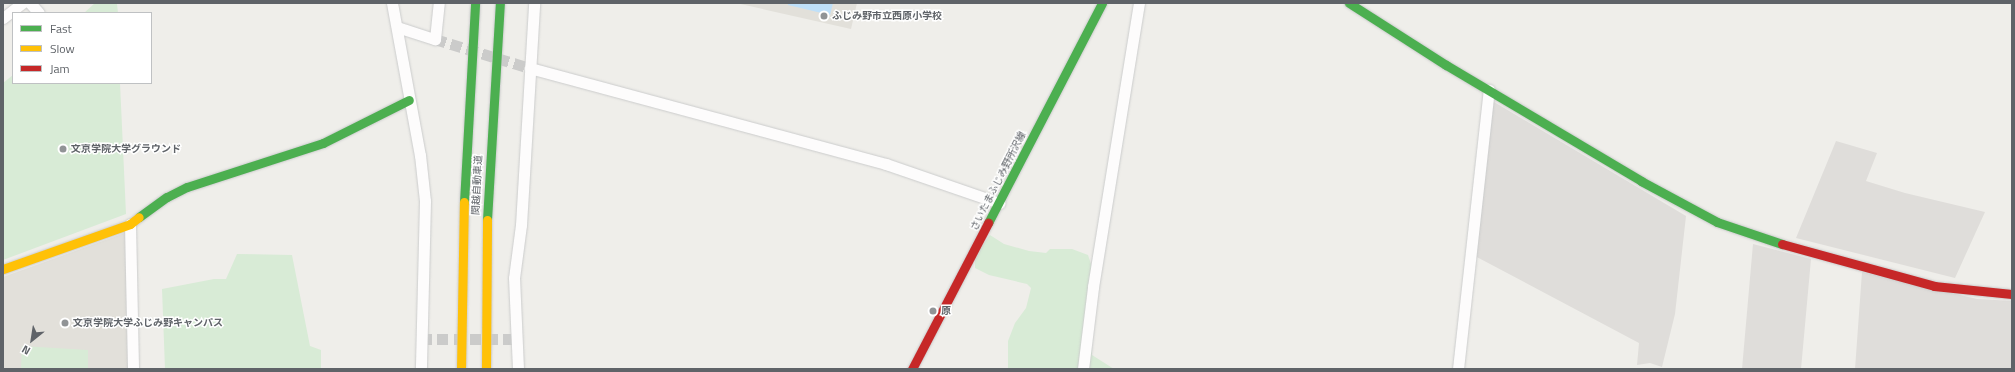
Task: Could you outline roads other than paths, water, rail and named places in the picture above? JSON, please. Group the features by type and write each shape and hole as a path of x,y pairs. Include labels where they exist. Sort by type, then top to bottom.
{"main road":[{"name":"関越自動車道","path":"461,369 462,229 475,3"},
{"name":"関越自動車道","path":"486,369 486,230 500,3"},
{"name":"さいたまふじみ野所沢線","path":"912,369 1102,3"},
{"path":"1349,3 1489,90 1691,209 1737,230 1934,286 2012,294"},
{"path":"3,269 130,224 167,197 187,187 323,144 410,100"}],"street":[{"path":"3,18 22,3"},
{"path":"30,3 38,12"},
{"path":"392,3 420,155 425,201 421,369"},
{"path":"397,27 435,39 439,3"},
{"path":"518,369 514,278 521,225 534,3"},
{"path":"1083,369 1094,279 1139,3"},
{"path":"530,68 886,164 999,203"},
{"path":"1458,369 1489,90"},
{"path":"130,224 133,369"}],"water":[{"path":"788,3 833,3 830,15 788,5"}],"tunnel":[{"path":"435,39 530,68"},
{"path":"421,339 516,339"}],"place":[{"name":"ふじみ野市立西原小学校","path":"824,16"},
{"name":"文京学院大学グラウンド","path":"63,149"},
{"name":"原","path":"933,311"},
{"name":"文京学院大学ふじみ野キャンパス","path":"65,323"}]}
